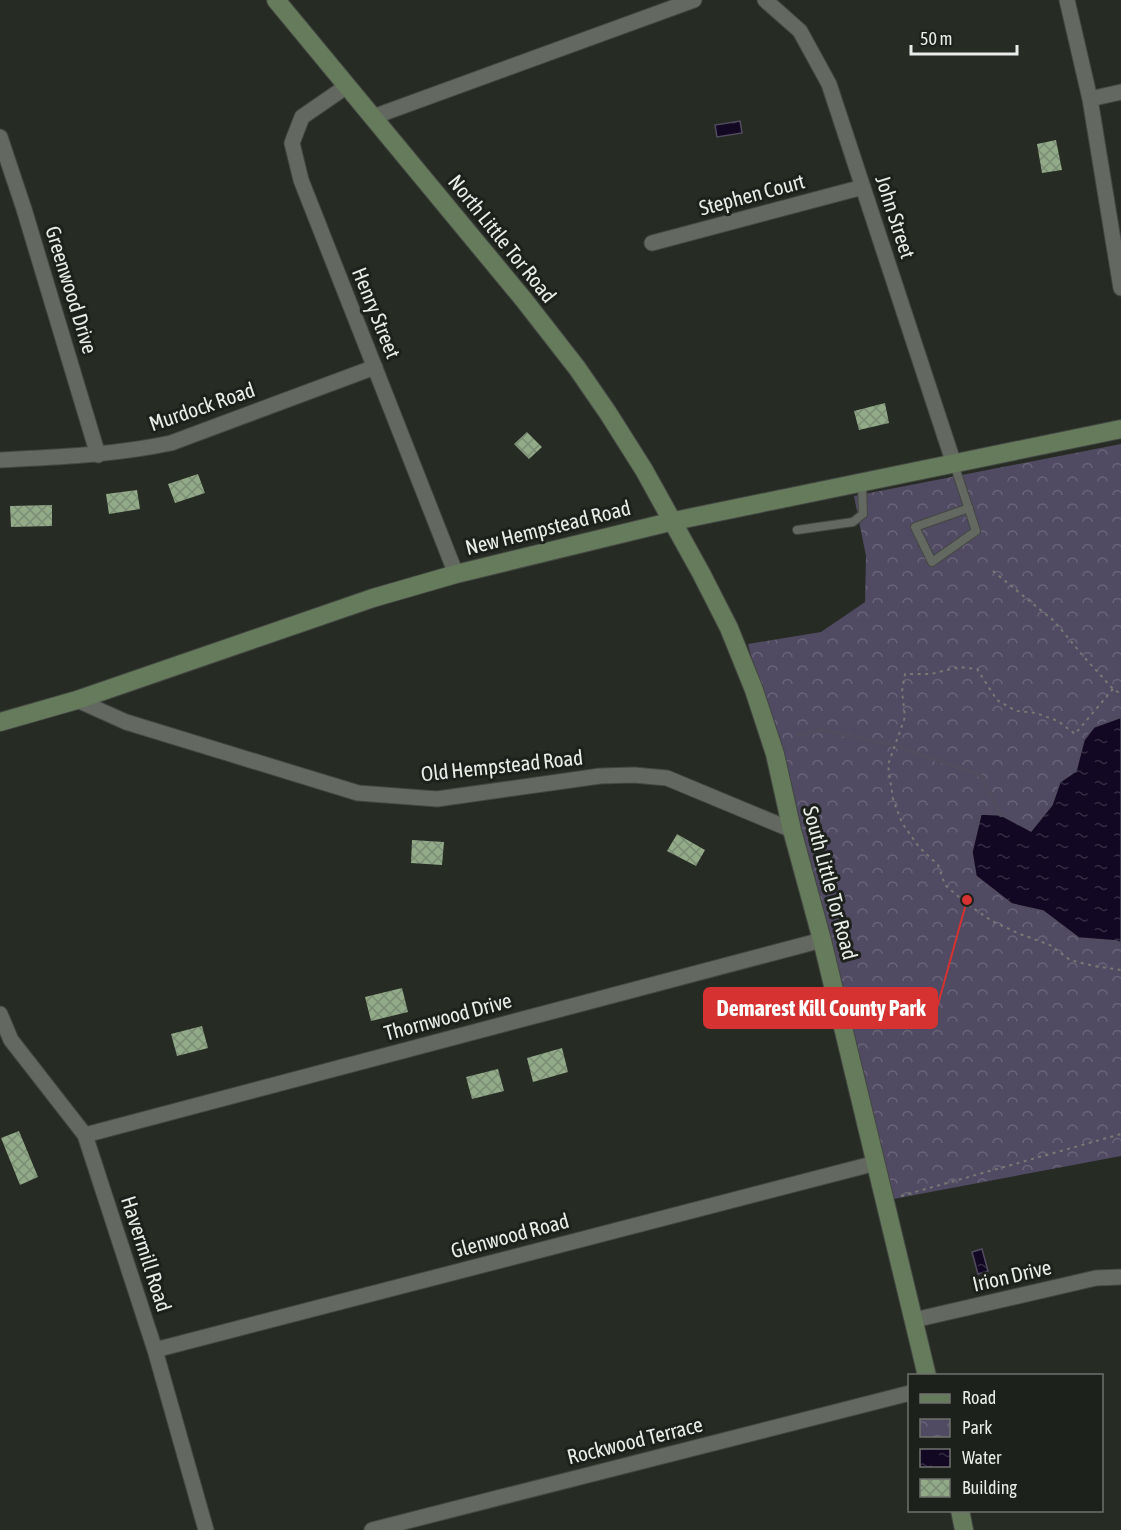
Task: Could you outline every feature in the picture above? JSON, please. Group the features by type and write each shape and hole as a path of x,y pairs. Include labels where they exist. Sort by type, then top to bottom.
{"street":[{"name":"North Little Tor Road","path":"276,0 517,291 577,368 614,422 674,521"},
{"path":"373,117 694,0"},
{"name":"John Street","path":"765,0 800,31 829,84 954,464"},
{"path":"1067,0 1090,99 1121,288"},
{"name":"Henry Street","path":"347,86 302,117 292,143 301,180 456,574"},
{"path":"1090,99 1121,92"},
{"name":"Greenwood Drive","path":"0,137 98,455"},
{"name":"Stephen Court","path":"652,243 863,187"},
{"name":"Murdock Road","path":"0,460 98,455 171,443 375,367"},
{"name":"New Hempstead Road","path":"0,722 77,700 373,598 456,574 674,521 1121,429"},
{"name":"South Little Tor Road","path":"674,521 729,628 754,690 775,754 927,1374"},
{"name":"Old Hempstead Road","path":"77,700 126,722 358,793 437,799 600,776 634,775 667,778 792,830"},
{"name":"Thornwood Drive","path":"85,1135 822,940"},
{"name":"Havermill Road","path":"0,1014 11,1040 85,1135 155,1350 206,1530"},
{"name":"Glenwood Road","path":"155,1350 876,1163"},
{"name":"Irion Drive","path":"914,1320 1096,1278 1121,1277"},
{"name":"Rockwood Terrace","path":"372,1530 908,1393"},
{"path":"960,1512 964,1530"}],"lane":[{"path":"954,464 969,508 976,531 932,562 915,527 969,508"},
{"path":"797,530 853,522 863,514 862,483"}],"path":[{"path":"993,572 1054,621 1113,689 1121,694"},
{"path":"1113,689 1075,734 1058,721 1036,713 1016,711 997,699 977,669 958,667 931,674 904,674 902,691 904,717 888,765 893,799 902,823 919,847 938,865 945,885 992,921 1050,945 1070,960 1121,970"},
{"path":"899,1197 1121,1134"}],"green space":[{"path":"1121,444 1121,1156 888,1200 748,644 821,632 865,602 866,556 854,496"}],"water":[{"path":"740,121 742,133 717,137 715,125"},
{"path":"1121,718 1121,943 1079,938 1043,911 1012,904 976,876 972,852 981,814 1001,815 1031,831 1052,805 1060,782 1076,771 1084,740 1094,727"},
{"path":"982,1249 988,1271 978,1274 972,1252"}],"building":[{"path":"1056,140 1062,170 1042,173 1037,144"},
{"path":"885,403 889,423 859,430 854,411"},
{"path":"527,432 542,447 529,459 514,444"},
{"path":"198,474 205,493 175,503 168,484"},
{"path":"137,490 140,509 109,514 106,494"},
{"path":"52,505 52,526 11,527 10,506"},
{"path":"677,834 705,850 696,866 667,851"},
{"path":"412,840 444,842 442,865 411,863"},
{"path":"402,988 408,1012 371,1021 365,997"},
{"path":"202,1026 208,1048 177,1056 171,1034"},
{"path":"562,1048 568,1072 533,1082 527,1058"},
{"path":"498,1069 504,1091 472,1099 466,1077"},
{"path":"19,1131 38,1177 20,1185 1,1138"}],"waterway":[{"path":"797,735 823,730 897,746 980,775 1001,815"}],"place":[{"name":"Demarest Kill County Park","path":"967,900"}]}
